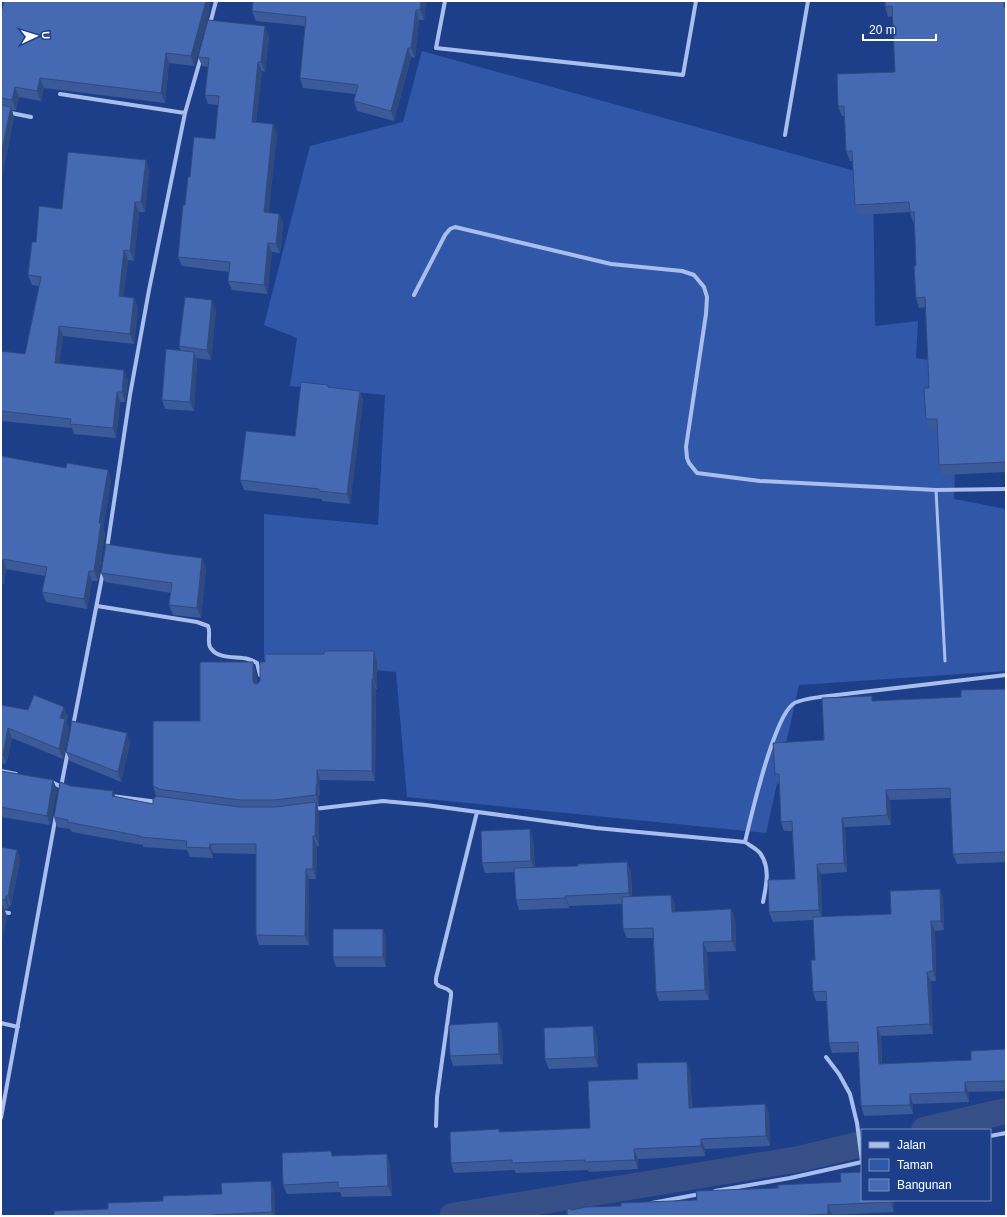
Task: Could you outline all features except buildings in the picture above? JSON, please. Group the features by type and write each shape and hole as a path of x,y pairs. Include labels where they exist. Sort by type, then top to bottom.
{"street":[{"path":"208,31 216,1"},
{"path":"445,1 436,48 683,75 696,1"},
{"path":"785,135 808,1"},
{"path":"106,554 130,395 149,290 185,113 202,53"},
{"path":"60,94 185,113"},
{"path":"1,111 31,117"},
{"path":"414,295 446,235 450,229 455,227 611,264 682,271 694,275 704,287 707,297 706,314 686,448 686,458 697,473 760,481 936,490 1006,489"},
{"path":"72,734 103,569"},
{"path":"97,606 197,622 208,626 210,630 210,647 216,653 226,657 248,659 257,663 260,678"},
{"path":"745,842 773,740 784,716 794,704 820,696 1006,676"},
{"path":"60,794 69,749"},
{"path":"1,771 22,775"},
{"path":"42,779 49,780 68,789"},
{"path":"106,795 160,802"},
{"path":"308,810 383,801 596,828 745,842 760,852 767,867 763,902"},
{"path":"1,1118 57,809"},
{"path":"436,1126 437,1097 451,992 438,986 436,978 477,812"},
{"path":"1,912 9,913"},
{"path":"1,1023 18,1027"},
{"path":"826,1057 839,1074 850,1094 861,1148"},
{"path":"991,1136 1006,1132"},
{"path":"646,1204 790,1178 861,1162"}],"lane":[{"path":"936,490 945,661"}],"green space":[{"path":"422,51 873,176 875,326 918,321 916,358 958,364 954,499 1006,509 1006,671 799,685 766,833 407,797 396,672 264,660 264,514 378,525 385,395 290,386 297,338 264,325 310,146 403,122"}],"waterway":[{"path":"928,1129 1006,1111"},
{"path":"452,1216 799,1159 861,1144"}]}
